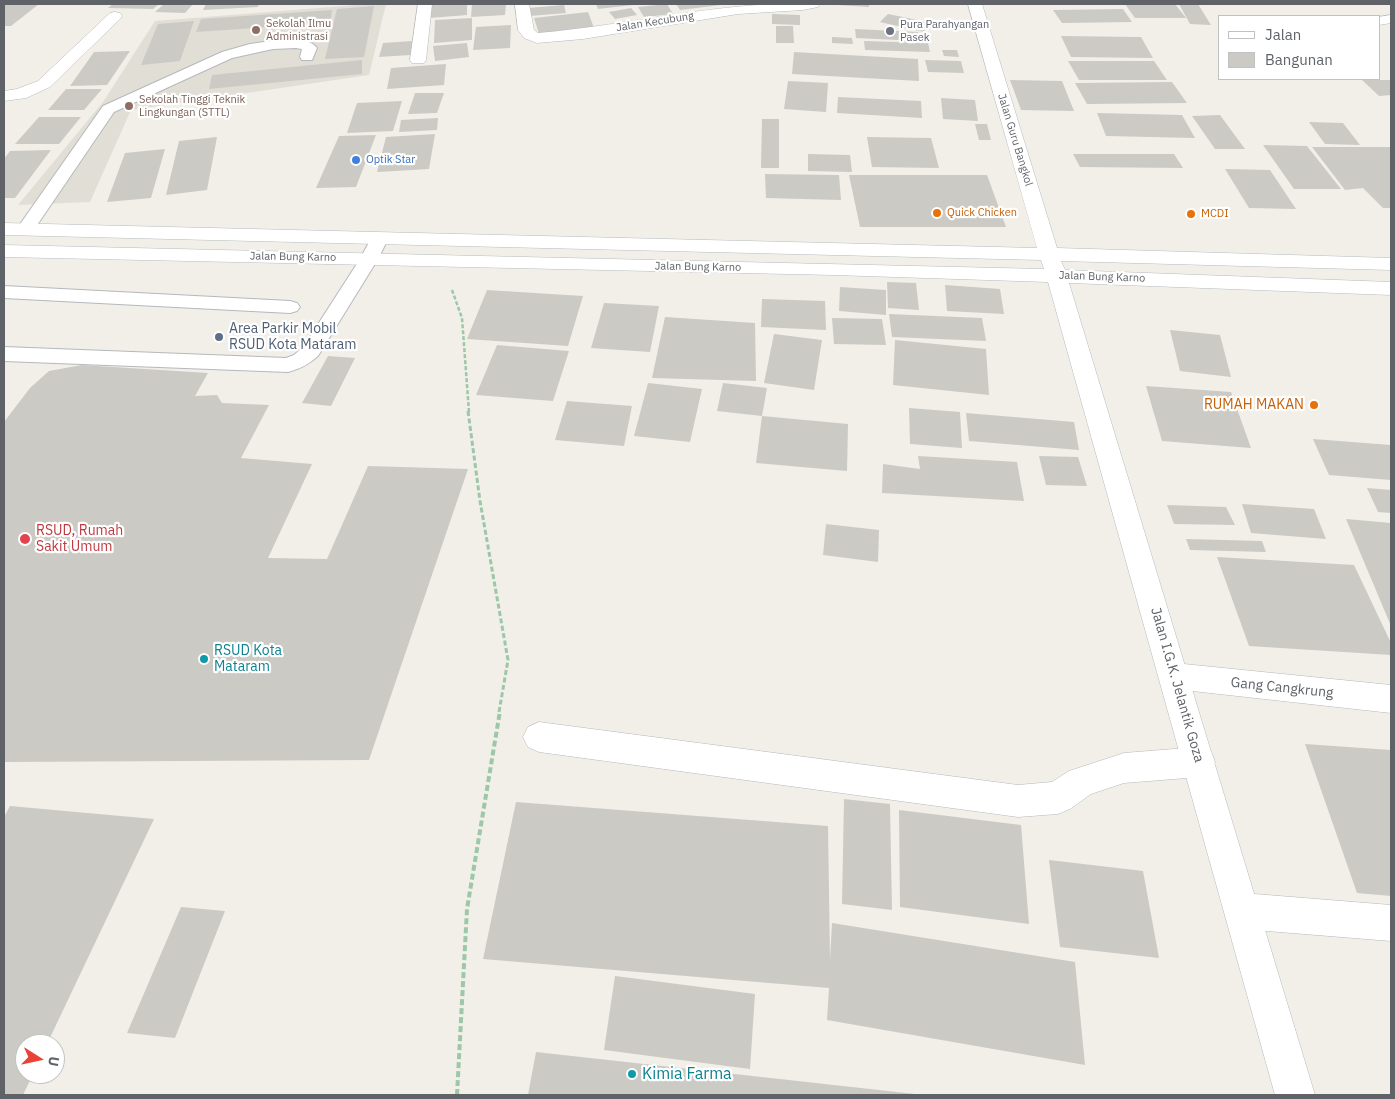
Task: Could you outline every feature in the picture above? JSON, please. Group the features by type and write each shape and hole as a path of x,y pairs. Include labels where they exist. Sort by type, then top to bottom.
{"street":[{"path":"418,60 425,4"},
{"name":"Jalan Kecubung","path":"522,4 526,30 529,35 537,38 583,34 738,10 813,4"},
{"name":"Jalan Guru Bangkol","path":"975,4 1053,264"},
{"path":"4,96 20,94 44,84 115,16"},
{"path":"4,229 379,239 1053,264 1391,264"},
{"name":"Jalan Bung Karno","path":"4,251 442,262 1053,264 1391,288"},
{"name":"Jalan I.G.K. Jelantik Goza","path":"1053,264 1199,762 1294,1095"},
{"name":"Gang Cangkrung","path":"1174,676 1391,699"},
{"path":"539,737 1018,801 1058,798 1081,782 1124,768 1199,762"},
{"path":"1242,911 1391,923"}],"lane":[{"path":"25,230 108,109 125,99 191,73 231,53 248,49 303,43 310,48 307,57"},
{"path":"4,354 288,366 301,360 311,352 369,260 379,239"},
{"path":"4,292 290,307"}],"path":[{"path":"442,262 462,318 470,433 508,660 467,910 458,1095"}],"shaded area":[{"name":"Sekolah Tinggi Teknik Lingkungan (STTL)","path":"386,4 369,75 131,110 90,202 18,205 103,102 155,21"}],"building":[{"path":"4,4 39,4 11,26 4,26"},
{"path":"113,4 159,4 153,9 108,8"},
{"path":"164,4 193,4 185,13 155,12"},
{"path":"206,4 259,4 258,7 203,10"},
{"path":"431,4 467,4 467,15 430,18"},
{"path":"472,4 506,4 505,15 471,17"},
{"path":"596,4 633,4 633,5 598,9"},
{"path":"667,4 673,14 644,17 638,7"},
{"path":"676,4 721,4 721,5 680,10"},
{"path":"869,4 869,7 837,5"},
{"path":"1125,4 1175,4 1186,18 1135,18"},
{"path":"1179,4 1198,4 1211,25 1190,24"},
{"path":"564,5 566,13 530,16 528,8"},
{"path":"374,6 364,57 325,59 337,9"},
{"path":"631,8 637,15 615,19 609,12"},
{"path":"1123,9 1132,22 1062,23 1053,10"},
{"path":"332,10 330,23 196,32 201,19"},
{"path":"588,12 594,28 539,34 534,18"},
{"path":"772,14 800,15 800,25 772,24"},
{"path":"888,14 932,23 924,32 880,22"},
{"path":"472,18 472,40 434,43 435,20"},
{"path":"194,21 180,61 141,65 158,24"},
{"path":"511,25 510,48 473,50 476,27"},
{"path":"776,26 793,26 794,43 776,43"},
{"path":"855,29 918,32 919,41 856,38"},
{"path":"1061,36 1141,37 1153,58 1071,57"},
{"path":"832,37 852,38 853,44 832,43"},
{"path":"412,41 410,55 379,57 383,43"},
{"path":"864,41 928,43 930,52 865,50"},
{"path":"467,43 469,57 435,61 433,46"},
{"path":"942,50 957,50 959,57 944,56"},
{"path":"130,51 107,85 70,86 94,52"},
{"path":"794,52 918,59 919,81 792,74"},
{"path":"362,60 362,74 209,89 212,75"},
{"path":"925,60 961,61 964,73 928,72"},
{"path":"1068,61 1154,61 1167,80 1079,80"},
{"path":"446,64 444,85 387,89 391,68"},
{"path":"1010,80 1062,81 1074,111 1021,110"},
{"path":"1362,80 1391,80 1391,95 1379,96"},
{"path":"788,81 828,83 826,112 784,109"},
{"path":"1172,82 1187,103 1087,104 1075,83"},
{"path":"66,89 102,89 84,110 48,110"},
{"path":"415,93 444,93 437,113 408,114"},
{"path":"838,97 921,101 922,118 837,113"},
{"path":"941,98 975,100 978,121 943,119"},
{"path":"402,101 393,131 347,133 357,103"},
{"path":"1097,113 1182,115 1195,138 1106,136"},
{"path":"1220,115 1245,149 1215,149 1192,116"},
{"path":"39,117 81,117 59,144 15,144"},
{"path":"438,118 437,130 399,132 401,120"},
{"path":"762,119 779,119 779,168 761,168"},
{"path":"1309,122 1343,123 1360,145 1325,144"},
{"path":"975,124 987,124 991,140 979,140"},
{"path":"435,134 429,169 377,172 386,137"},
{"path":"376,135 356,187 316,188 339,136"},
{"path":"217,137 207,190 166,195 179,141"},
{"path":"867,137 931,138 939,168 872,167"},
{"path":"1263,145 1307,146 1341,189 1294,189"},
{"path":"1312,147 1391,147 1391,208 1383,208 1363,188 1345,190"},
{"path":"165,149 151,198 107,202 125,153"},
{"path":"51,150 15,198 4,198 4,159 10,151"},
{"path":"808,154 850,155 852,172 808,171"},
{"path":"1073,154 1174,154 1183,168 1080,167"},
{"path":"1225,169 1270,170 1296,209 1249,208"},
{"path":"765,174 839,175 841,200 766,198"},
{"path":"849,175 987,175 1006,227 860,227"},
{"path":"887,282 916,283 919,310 888,308"},
{"path":"945,285 1000,289 1004,314 947,311"},
{"path":"840,287 886,290 886,315 839,311"},
{"path":"487,290 583,296 568,346 467,339"},
{"path":"762,299 825,301 826,330 761,327"},
{"path":"604,303 659,306 650,352 591,348"},
{"path":"889,314 982,318 986,341 892,337"},
{"path":"665,317 755,323 756,381 652,378"},
{"path":"832,318 882,319 886,345 834,344"},
{"path":"1170,330 1220,335 1231,377 1180,371"},
{"path":"774,334 822,340 814,390 764,383"},
{"path":"895,340 986,349 989,395 893,385"},
{"path":"497,345 569,351 553,401 476,395"},
{"path":"328,356 355,358 331,406 302,403"},
{"name":"RSUD Kota Mataram","path":"82,365 208,373 195,396 217,395 222,403 269,405 241,458 312,464 268,558 327,559 368,466 468,469 369,760 4,762 4,422 30,388 49,371"},
{"path":"648,383 702,389 690,442 634,436"},
{"path":"723,383 767,388 762,416 717,411"},
{"path":"1146,386 1231,392 1251,448 1162,441"},
{"path":"567,401 632,406 624,446 555,440"},
{"path":"909,408 960,412 962,448 910,444"},
{"path":"966,413 1074,422 1079,450 969,441"},
{"path":"762,416 848,424 847,471 756,463"},
{"path":"1313,439 1391,445 1391,480 1329,475"},
{"path":"918,456 1017,462 1024,501 882,493 883,464 920,469"},
{"path":"1039,456 1078,457 1087,486 1046,485"},
{"path":"1367,488 1391,490 1391,513 1378,512"},
{"path":"1242,504 1314,509 1326,539 1251,533"},
{"path":"1167,505 1226,507 1235,525 1174,524"},
{"path":"1346,519 1391,523 1391,626"},
{"path":"826,524 879,530 878,562 823,555"},
{"path":"1186,539 1262,541 1266,552 1190,550"},
{"path":"1217,557 1354,565 1391,643 1391,655 1249,646"},
{"path":"1305,744 1391,750 1391,896 1357,893"},
{"path":"844,799 890,804 892,910 842,904"},
{"path":"516,802 828,826 830,960 832,923 1075,962 1085,1065 827,1020 829,988 483,959"},
{"path":"10,806 154,819 52,1034 15,1034 15,1084 28,1084 23,1095 4,1095 4,817"},
{"path":"899,810 1021,825 1029,924 900,907"},
{"path":"1049,860 1143,871 1159,958 1060,947"},
{"path":"181,907 225,911 175,1038 127,1033"},
{"path":"615,976 755,994 750,1069 604,1050"},
{"name":"Kimia Farma","path":"536,1052 915,1094 915,1095 528,1095"}],"place":[{"name":"Sekolah Ilmu Administrasi","path":"256,30"},
{"name":"Pura Parahyangan Pasek","path":"890,31"},
{"name":"Sekolah Tinggi Teknik Lingkungan (STTL)","path":"129,106"},
{"name":"Optik Star","path":"356,160"},
{"name":"Quick Chicken","path":"937,213"},
{"name":"MCDI","path":"1191,214"},
{"name":"Area Parkir Mobil RSUD Kota Mataram","path":"219,337"},
{"name":"RUMAH MAKAN","path":"1314,405"},
{"name":"RSUD, Rumah Sakit Umum","path":"25,539"},
{"name":"RSUD Kota Mataram","path":"204,659"},
{"name":"Kimia Farma","path":"632,1074"}]}
